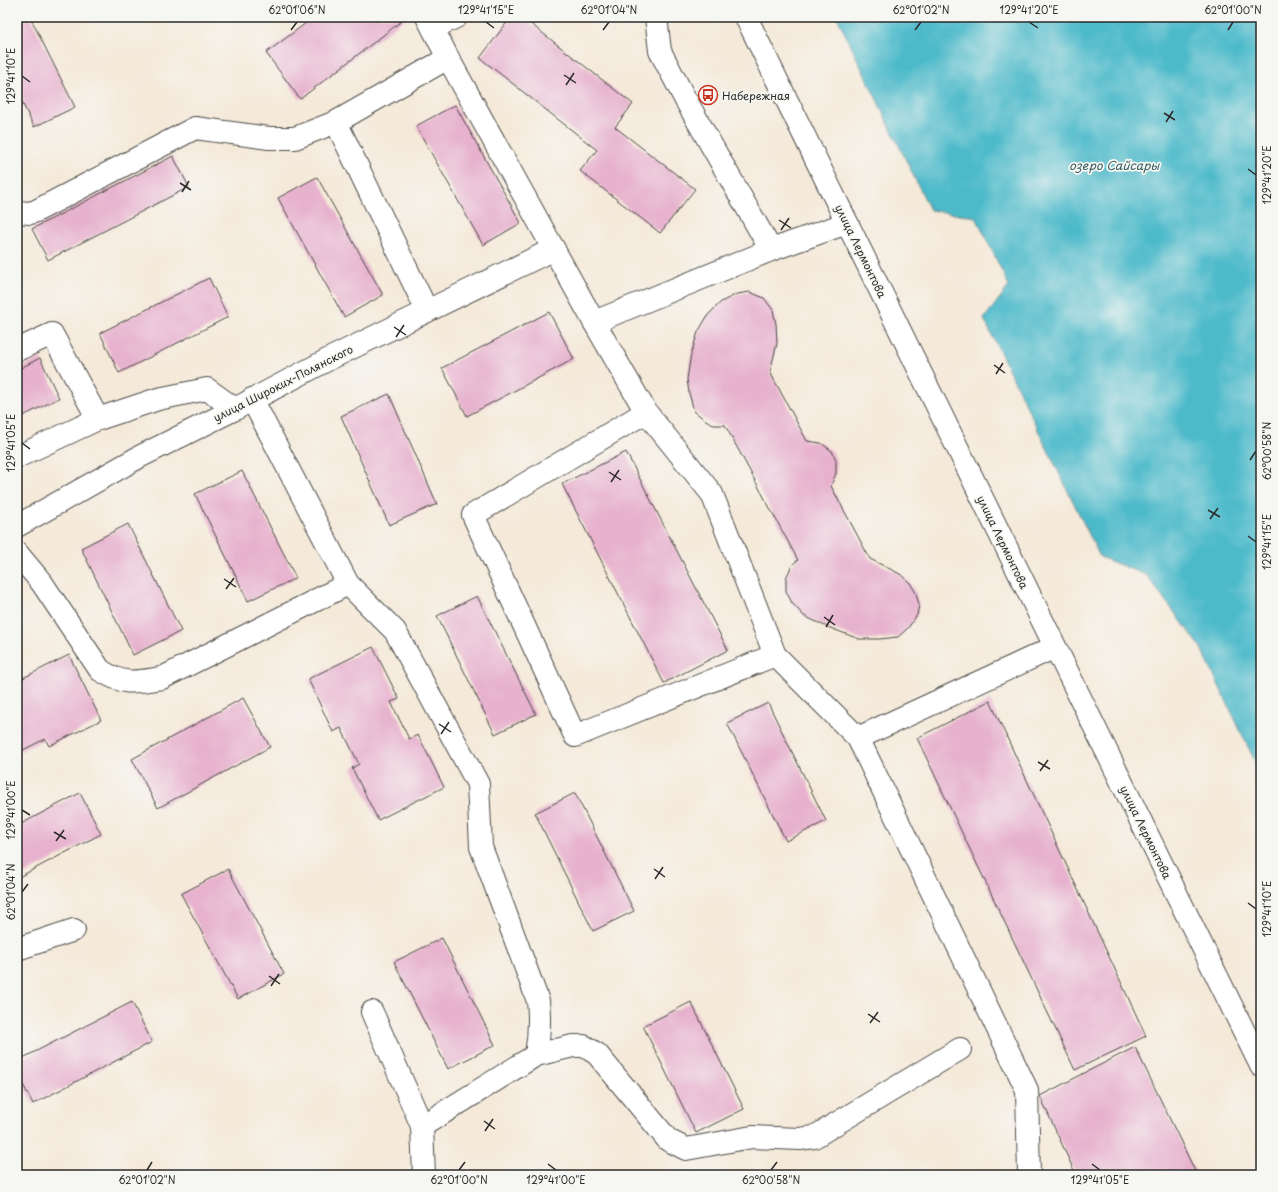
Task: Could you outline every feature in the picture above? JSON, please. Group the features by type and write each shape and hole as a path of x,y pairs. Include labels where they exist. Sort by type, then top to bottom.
{"main road":[{"path":"456,17 430,23 594,322 646,412 712,494 775,655 858,738 1027,1090 1029,1175"},
{"path":"656,17 660,51 684,97 771,250"},
{"name":"улица Лермонтова","path":"746,17 1261,1066"},
{"path":"17,212 30,213 36,211 195,128 269,138 295,138 336,122 448,58"},
{"path":"336,122 427,311"},
{"path":"594,322 771,250 847,223"},
{"name":"улица Широких-Полянского","path":"17,526 139,457 331,358 554,249"},
{"path":"17,350 52,334 98,419"},
{"path":"17,457 98,419 158,399 207,389 243,404 348,584 395,631 478,784 481,847 538,1001 539,1034 536,1055"},
{"path":"646,412 473,515 575,736 775,655"},
{"path":"17,553 42,583 100,670 111,677 128,682 162,678 348,584"},
{"path":"858,738 1055,647"},
{"path":"17,949 74,930"},
{"path":"372,1012 422,1126 424,1175"},
{"path":"422,1126 536,1055 573,1046 584,1046 597,1054 668,1140 686,1149 752,1137 800,1139 814,1137 960,1049"}],"water":[{"name":"озеро Сайсары","path":"837,17 1261,17 1261,774 1200,646 1146,575 1100,557 984,319 1009,286 976,217 930,210"}],"building":[{"path":"17,17 30,17 75,107 34,127 17,92"},
{"path":"314,17 407,17 300,99 266,53"},
{"path":"511,17 522,17 633,104 615,127 695,189 660,233 580,171 597,150 480,58"},
{"path":"455,105 521,223 483,245 416,126"},
{"path":"173,156 189,187 48,260 32,229"},
{"path":"317,177 383,295 344,317 278,198"},
{"path":"209,278 228,317 119,373 100,333"},
{"path":"750,292 764,298 773,310 776,324 777,343 770,372 807,441 821,443 832,451 836,460 836,473 831,486 870,559 900,574 910,583 916,593 919,605 917,615 908,628 898,637 859,639 804,616 792,603 786,591 786,578 792,565 798,560 725,425 714,425 694,411 687,379 691,354 698,332 708,315 721,302 737,294"},
{"path":"549,312 574,359 467,416 442,368"},
{"path":"40,358 59,398 17,419 17,370"},
{"path":"389,394 437,504 389,525 341,416"},
{"path":"626,452 728,650 664,683 562,484"},
{"path":"242,471 296,578 248,601 195,494"},
{"path":"128,524 181,631 133,655 81,548"},
{"path":"477,596 536,714 495,734 437,616"},
{"path":"373,647 399,699 391,702 409,739 418,735 444,787 378,820 352,768 359,764 341,728 333,732 308,679"},
{"path":"69,655 101,720 49,746 45,739 17,753 17,689 20,688 17,681"},
{"path":"243,698 270,747 158,808 132,759"},
{"path":"990,701 1146,1036 1075,1070 917,738"},
{"path":"768,703 826,821 786,841 727,723"},
{"path":"80,793 101,834 17,878 17,826"},
{"path":"575,793 634,911 593,931 535,813"},
{"path":"228,869 284,974 238,999 181,894"},
{"path":"442,938 495,1045 448,1069 394,962"},
{"path":"132,1002 152,1042 33,1104 17,1073 17,1061"},
{"path":"691,1002 744,1109 696,1133 643,1026"},
{"path":"1135,1047 1197,1175 1076,1175 1040,1096"}],"place":[{"name":"Набережная","path":"708,95"}]}
